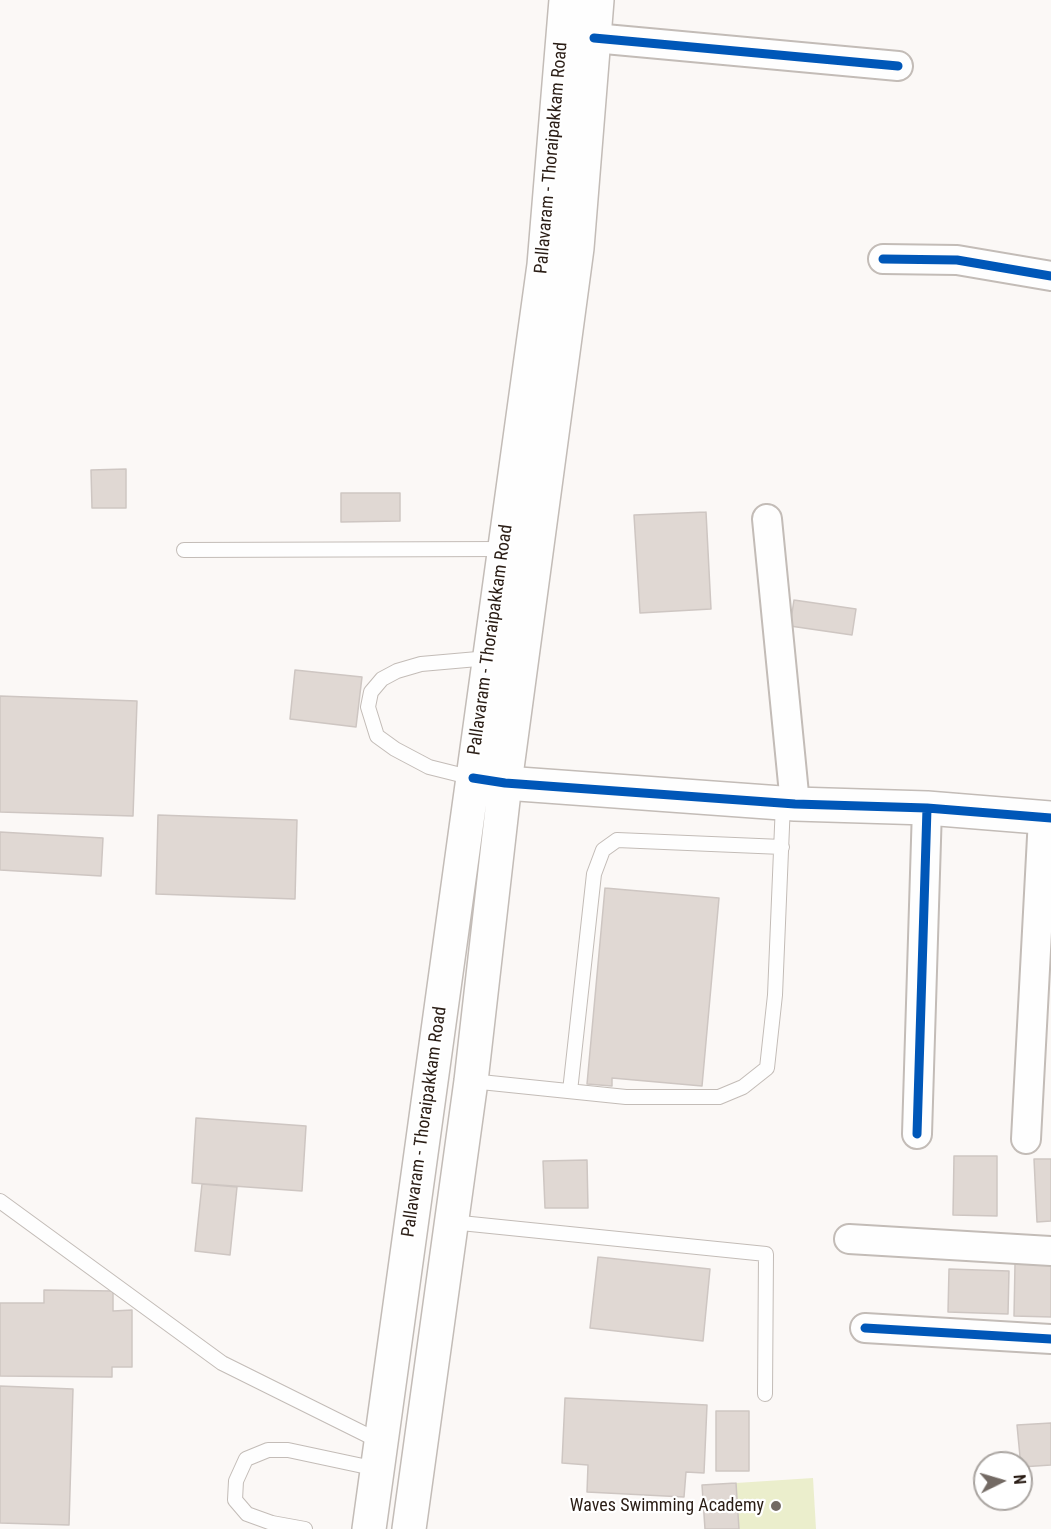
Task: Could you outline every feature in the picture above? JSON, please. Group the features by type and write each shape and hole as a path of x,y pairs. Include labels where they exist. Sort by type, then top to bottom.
{"main road":[{"name":"Pallavaram - Thoraipakkam Road","path":"369,1529 544,265 566,0"},
{"name":"Pallavaram - Thoraipakkam Road","path":"409,1529 471,1081 505,783 577,248 597,0"},
{"path":"473,778 505,783 789,803 927,808 1047,818"}],"street":[{"path":"594,38 898,66"},
{"path":"883,259 957,260 1051,276"},
{"path":"767,519 789,803"},
{"path":"917,1134 927,808"},
{"path":"1026,1139 1047,818"},
{"path":"849,1239 1051,1251"},
{"path":"865,1328 1051,1339"}],"lane":[{"path":"184,550 504,549"},
{"path":"473,778 429,767 395,749 377,736 368,707 371,692 382,679 397,671 421,664 489,657"},
{"path":"471,1081 626,1097 718,1097 743,1087 767,1068 775,995 782,847 789,803"},
{"path":"570,1091 594,874 603,850 617,840 782,847"},
{"path":"0,1201 222,1364 379,1455"},
{"path":"451,1222 766,1254 765,1394"},
{"path":"305,1529 272,1523 247,1514 235,1500 236,1481 246,1459 268,1450 379,1455"}],"green space":[{"name":"Waves Swimming Academy","path":"813,1478 816,1529 739,1529 736,1483"}],"building":[{"path":"126,469 126,508 92,508 91,470"},
{"path":"341,493 400,493 400,521 341,522"},
{"path":"706,512 711,609 640,613 634,515"},
{"path":"794,600 856,609 852,635 790,626"},
{"path":"295,670 362,677 356,727 290,719"},
{"path":"0,696 137,701 133,816 0,812"},
{"path":"158,815 297,820 295,899 156,894"},
{"path":"0,832 103,838 101,876 0,870"},
{"path":"605,888 719,898 702,1086 612,1078 612,1086 587,1084"},
{"path":"196,1118 306,1126 302,1191 192,1183"},
{"path":"954,1156 997,1156 997,1216 953,1215"},
{"path":"1034,1159 1051,1159 1051,1221 1037,1222"},
{"path":"587,1160 588,1208 545,1208 543,1161"},
{"path":"202,1184 237,1187 230,1255 195,1251"},
{"path":"598,1257 710,1269 703,1341 590,1328"},
{"path":"1051,1263 1051,1317 1014,1316 1015,1264"},
{"path":"949,1269 1009,1271 1008,1314 948,1312"},
{"path":"44,1290 113,1291 113,1311 132,1310 132,1367 112,1367 112,1377 0,1376 0,1303 44,1303"},
{"path":"0,1386 73,1389 69,1525 0,1523"},
{"path":"565,1398 707,1405 704,1473 686,1472 684,1497 587,1492 588,1465 562,1463"},
{"path":"716,1411 749,1411 749,1471 716,1471"},
{"path":"1051,1423 1051,1465 1033,1466 1033,1451 1019,1451 1017,1425"},
{"path":"736,1483 739,1529 705,1529 702,1485"}],"cycle path":[{"path":"594,38 898,66"},
{"path":"883,259 957,260 1051,276"},
{"path":"473,778 505,783 795,804 927,808 1051,818"},
{"path":"917,1134 927,808"},
{"path":"865,1328 1051,1339"}],"place":[{"name":"Waves Swimming Academy","path":"776,1506"}]}
